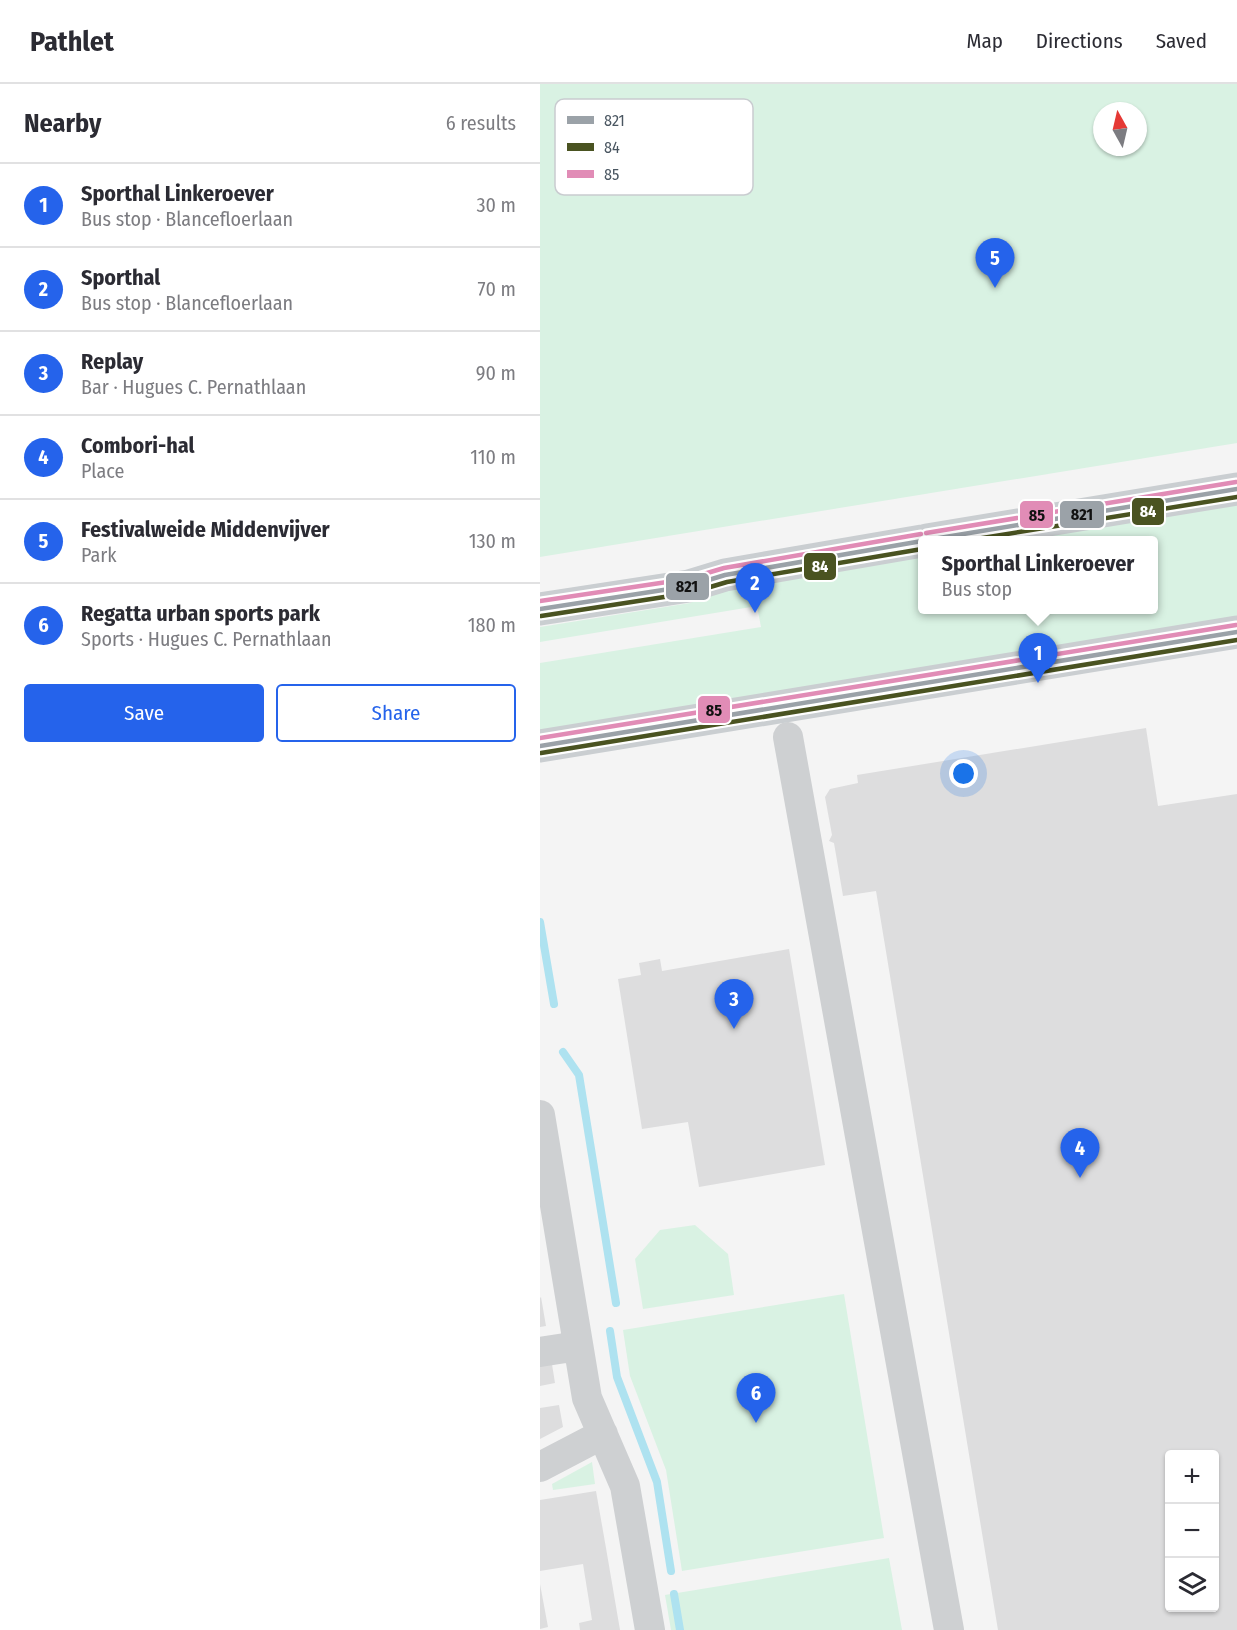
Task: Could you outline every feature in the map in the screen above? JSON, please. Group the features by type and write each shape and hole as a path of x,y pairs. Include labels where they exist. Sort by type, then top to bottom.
{"main road":[{"path":"951,536 1237,489"},
{"path":"540,609 689,586 725,575 918,542"},
{"path":"540,746 1237,632"}],"street":[{"path":"788,737 949,1630"},
{"path":"540,1116 587,1398 625,1486 650,1630"},
{"path":"540,1352 579,1346"},
{"path":"540,1467 603,1434"}],"green space":[{"path":"540,84 1237,84 1237,443 540,557"},
{"path":"1237,502 1237,619 540,734 540,663 761,627 757,606 540,642 540,627 690,603 727,586 918,555 918,614 1158,614 1158,536 1027,536"},
{"path":"695,1225 728,1254 734,1295 643,1309 635,1259 660,1230"},
{"path":"844,1294 884,1538 682,1571 666,1470 630,1376 623,1330"},
{"path":"592,1462 595,1484 553,1490 552,1484"},
{"path":"889,1558 902,1630 671,1630 665,1595"}],"building":[{"path":"1146,728 1158,806 1237,794 1237,1630 998,1630 876,891 843,896 834,843 829,841 832,835 825,797 830,789 858,783 857,775"},
{"path":"789,949 825,1165 699,1187 688,1122 642,1129 618,979 641,975 639,963 660,959 662,971"},
{"path":"540,1298 546,1326 540,1327"},
{"path":"551,1358 555,1383 540,1386 540,1360"},
{"path":"559,1405 563,1427 540,1439 540,1408"},
{"path":"596,1491 620,1630 580,1630 579,1623 592,1620 583,1564 540,1571 540,1500"},
{"path":"540,1584 548,1627 540,1629"}],"waterway":[{"path":"540,922 554,1004"},
{"path":"563,1052 579,1075 616,1303"},
{"path":"610,1331 617,1377 657,1482 671,1571"},
{"path":"674,1594 680,1630"}],"transit line":[{"name":"85","path":"926,533 1236,482"},
{"name":"821","path":"951,536 1237,489"},
{"name":"84","path":"995,536 1237,497"},
{"name":"85","path":"540,601 687,579 724,568 921,534"},
{"name":"821","path":"540,609 689,586 725,575 918,542"},
{"name":"84","path":"541,616 690,593 727,582 918,550"},
{"name":"85","path":"540,738 1236,625"},
{"name":"821","path":"540,746 1237,632"},
{"name":"84","path":"541,753 1237,640"}],"place":[{"name":"Festivalweide Middenvijver","path":"995,288"},
{"name":"Sporthal","path":"755,613"},
{"name":"Sporthal Linkeroever","path":"1038,683"},
{"name":"Replay","path":"734,1029"},
{"name":"Combori-hal","path":"1080,1178"},
{"name":"Regatta urban sports park","path":"756,1423"}]}
